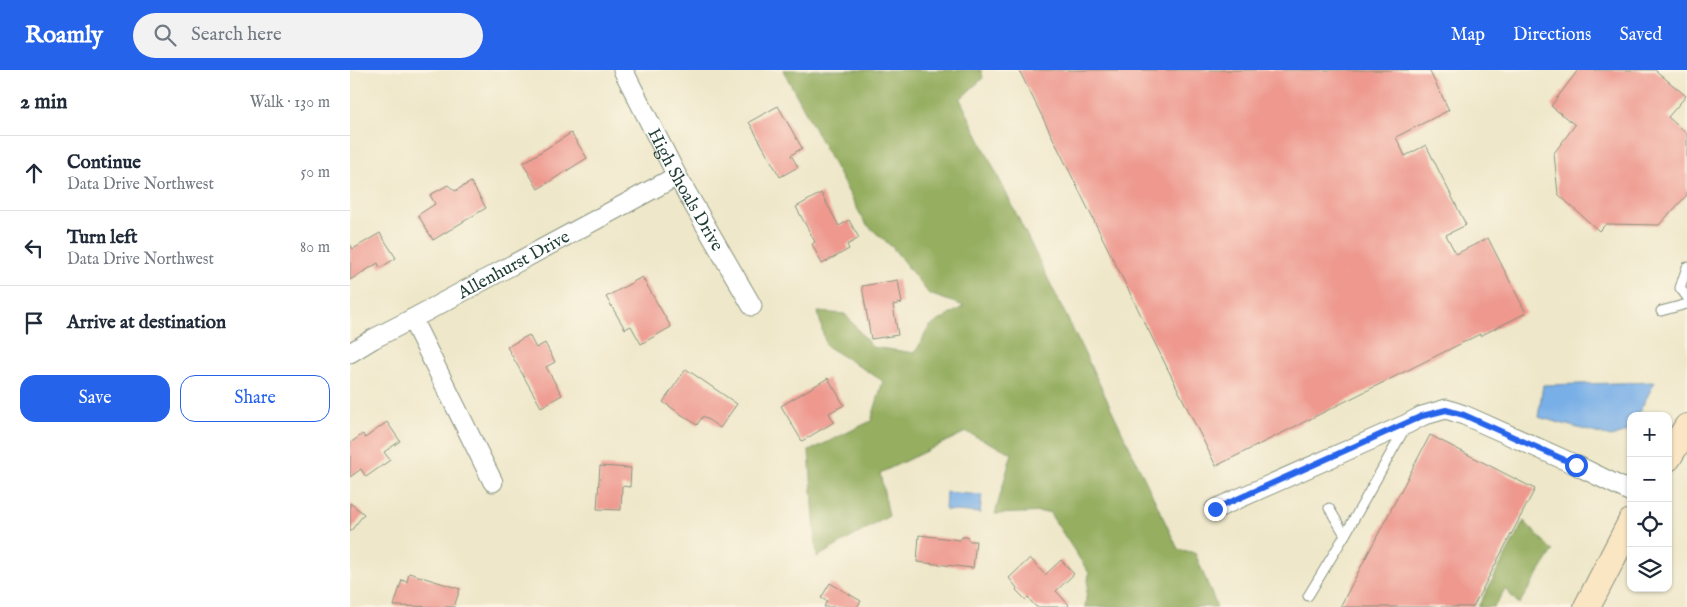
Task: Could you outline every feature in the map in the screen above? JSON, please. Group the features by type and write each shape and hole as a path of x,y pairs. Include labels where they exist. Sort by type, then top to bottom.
{"main road":[{"path":"1669,457 1687,428"},
{"path":"1587,607 1627,530"}],"street":[{"name":"High Shoals Drive","path":"623,70 677,176 752,306"},
{"name":"Allenhurst Drive","path":"350,353 677,176"},
{"path":"412,319 493,482"},
{"path":"1215,509 1422,416 1446,410 1455,412 1576,465 1627,490"}],"lane":[{"path":"1687,267 1680,288 1687,297"},
{"path":"1661,311 1687,304"},
{"path":"1308,596 1345,535 1407,424"},
{"path":"1329,508 1345,535"}],"green space":[{"path":"783,70 981,70 983,78 960,99 1178,549 1195,553 1217,607 1085,607 1089,573 1049,512 995,514 1012,453 966,432 880,473 889,516 817,557 809,451 871,421 883,381 826,346 818,312 845,314 872,347 915,353 929,327 964,306 929,294 893,248 865,223"},
{"path":"1524,521 1553,551 1519,604 1505,589 1494,607 1478,607"}],"water":[{"path":"1655,382 1639,412 1627,412 1627,432 1611,437 1538,417 1543,385"},
{"path":"946,492 982,495 980,513 945,510"}],"building":[{"path":"1019,70 1429,70 1449,110 1396,137 1405,156 1426,145 1466,225 1446,235 1456,254 1488,238 1526,313 1480,336 1480,334 1216,466"},
{"path":"1578,70 1655,70 1686,96 1668,117 1687,134 1687,195 1659,225 1606,224 1599,231 1558,194 1554,153 1575,125 1551,106"},
{"path":"778,106 802,148 791,155 798,167 780,177 749,122"},
{"path":"571,133 587,158 538,189 523,163"},
{"path":"471,182 486,208 433,240 418,215 435,204 430,195 448,185 455,191"},
{"path":"821,193 839,226 849,220 859,238 847,245 849,249 822,264 812,244 815,242 796,207"},
{"path":"380,233 396,258 380,268 378,263 350,280 350,244 353,249"},
{"path":"642,277 671,327 641,344 631,326 625,329 606,297"},
{"path":"898,280 902,303 893,305 898,335 871,339 862,286"},
{"path":"529,335 536,348 545,343 555,362 546,367 562,395 541,407 507,347"},
{"path":"686,369 737,404 720,428 703,416 697,425 663,402"},
{"path":"828,378 844,405 829,413 834,422 802,441 781,406"},
{"path":"387,422 400,441 384,452 390,460 366,477 361,469 350,477 350,443 363,434 365,438"},
{"path":"1430,435 1535,489 1473,607 1340,607"},
{"path":"600,466 631,468 630,487 622,486 621,510 597,509"},
{"path":"350,503 364,514 350,532"},
{"path":"919,535 960,540 962,537 967,537 969,541 976,541 973,568 917,562"},
{"path":"1030,558 1045,575 1061,560 1074,574 1056,591 1069,605 1067,607 1036,607 1028,598 1026,600 1016,590 1017,588 1009,578"},
{"path":"409,573 460,589 454,607 394,606 402,580 407,582"},
{"path":"830,583 861,601 857,607 824,607 827,601 821,598"}],"route":[{"path":"1215,509 1422,416 1446,410 1464,415 1576,465"}]}
